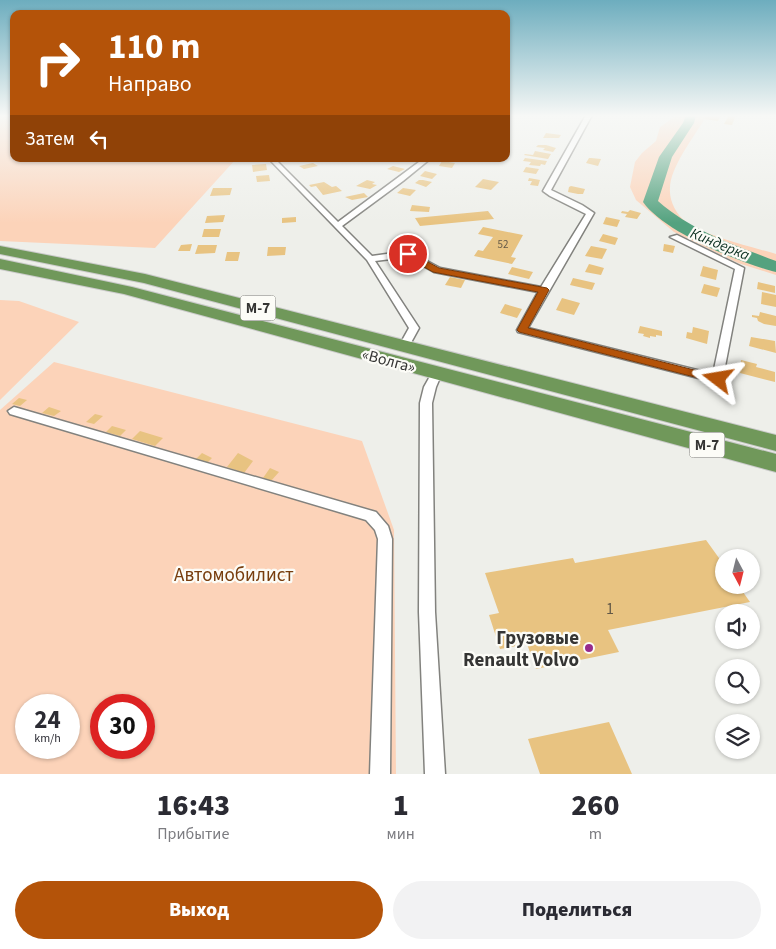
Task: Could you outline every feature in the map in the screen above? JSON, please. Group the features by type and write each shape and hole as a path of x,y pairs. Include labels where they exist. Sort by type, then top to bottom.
{"highway":[{"name":"«Волга»","path":"0,250 145,279 776,443"},
{"name":"«Волга»","path":"0,264 126,290 776,463"}],"street":[{"path":"569,151 547,191 552,196 581,206 590,213 522,330 718,379 740,268 674,237"},
{"path":"275,162 370,259 414,328 404,346"},
{"path":"338,225 423,162"},
{"path":"370,259 408,254 436,270 544,290"},
{"path":"436,774 427,612 426,402 430,387 437,373"},
{"path":"14,411 371,516 383,527 386,536 380,774"}],"green space":[{"path":"0,151 10,151 10,162 233,162 155,248 0,241"},
{"path":"644,151 684,151 671,180 671,198 676,211 693,227 728,240 776,254 776,275 738,263 674,232 636,200 630,187 635,162"},
{"path":"0,300 19,301 79,322 0,400"},
{"name":"Автомобилист","path":"54,362 362,441 394,530 396,774 0,774 0,410"}],"building":[{"path":"535,151 551,154 548,159 524,155 533,155"},
{"path":"525,158 547,161 545,165 529,165 531,162 523,161"},
{"path":"589,158 601,159 598,166 586,163"},
{"path":"441,162 455,163 452,168 439,166"},
{"path":"313,163 318,166 304,169 299,166"},
{"path":"266,164 267,170 253,172 252,165"},
{"path":"393,166 405,169 399,172 387,169"},
{"path":"526,167 539,169 536,174 523,172"},
{"path":"425,171 437,174 432,179 420,176"},
{"path":"269,175 270,181 257,182 256,176"},
{"path":"529,178 540,180 538,186 530,185 532,181 528,181"},
{"path":"483,179 499,182 491,190 475,187"},
{"path":"367,180 375,182 372,184 377,185 370,189 356,186"},
{"path":"419,180 432,182 426,187 415,183"},
{"path":"324,182 332,187 336,186 342,191 323,195 316,186 311,187 309,185"},
{"path":"569,187 585,189 583,194 578,194 568,192"},
{"path":"213,188 232,188 230,195 210,196"},
{"path":"403,188 416,190 410,196 397,193"},
{"path":"364,193 368,197 352,200 345,197"},
{"path":"412,205 430,207 429,212 410,211"},
{"path":"630,210 641,213 637,219 625,217 627,214 621,213 622,211 628,212"},
{"path":"488,211 494,219 420,226 415,218"},
{"path":"225,215 223,222 205,223 207,216"},
{"path":"296,217 296,222 282,223 282,218"},
{"path":"606,217 620,220 617,227 603,224"},
{"path":"483,227 523,235 511,257 516,258 512,264 474,256 478,250 483,251 493,237 478,234"},
{"path":"204,229 221,229 219,237 202,237"},
{"path":"603,234 618,238 615,245 599,241"},
{"path":"192,244 190,251 178,251 181,245"},
{"path":"664,244 675,246 673,253 663,251"},
{"path":"198,245 217,245 215,253 195,254"},
{"path":"591,246 607,249 602,259 585,256"},
{"path":"268,247 286,247 285,255 267,256"},
{"path":"227,252 240,252 238,261 225,261"},
{"path":"589,264 604,268 601,275 585,272"},
{"path":"703,266 718,270 716,280 700,276"},
{"path":"512,267 533,272 529,279 508,274"},
{"path":"450,277 465,280 461,288 445,285"},
{"path":"573,278 595,283 592,290 570,285"},
{"path":"758,282 775,286 775,293 757,289"},
{"path":"704,284 720,288 717,297 701,293"},
{"path":"762,292 776,295 776,307 761,304"},
{"path":"562,298 580,303 574,315 556,310"},
{"path":"505,304 522,309 517,318 500,313"},
{"path":"760,312 776,316 776,326 764,324 758,321 757,318 752,317 752,315 759,316"},
{"path":"640,326 662,331 662,336 650,336 650,338 643,336 644,334 638,333"},
{"path":"693,327 709,331 707,344 686,338 687,332 692,333"},
{"path":"751,337 775,341 776,353 749,346"},
{"path":"741,360 757,364 756,367 775,372 775,382 740,373"},
{"path":"19,398 27,400 20,406 12,404"},
{"path":"49,407 61,411 54,416 42,413"},
{"path":"95,414 103,416 94,424 86,422"},
{"path":"112,426 126,430 120,436 106,432"},
{"path":"140,431 163,438 155,446 132,439"},
{"path":"202,453 212,458 206,464 196,459"},
{"path":"238,453 253,461 244,473 227,467"},
{"path":"270,468 279,472 271,481 263,478"},
{"path":"706,540 715,552 715,594 744,594 750,602 715,604 715,609 608,630 619,652 536,669 527,644 500,649 489,615 499,613 485,573 573,558 575,563"},
{"path":"609,722 632,774 540,774 528,739"}],"waterway":[{"name":"Киндерка","path":"669,151 656,180 650,202 663,214 693,233 776,267"}],"place":[{"name":"Грузовые Renault Volvo","path":"589,648"}],"route":[{"path":"408,254 436,270 544,290 522,330 718,379"}]}
